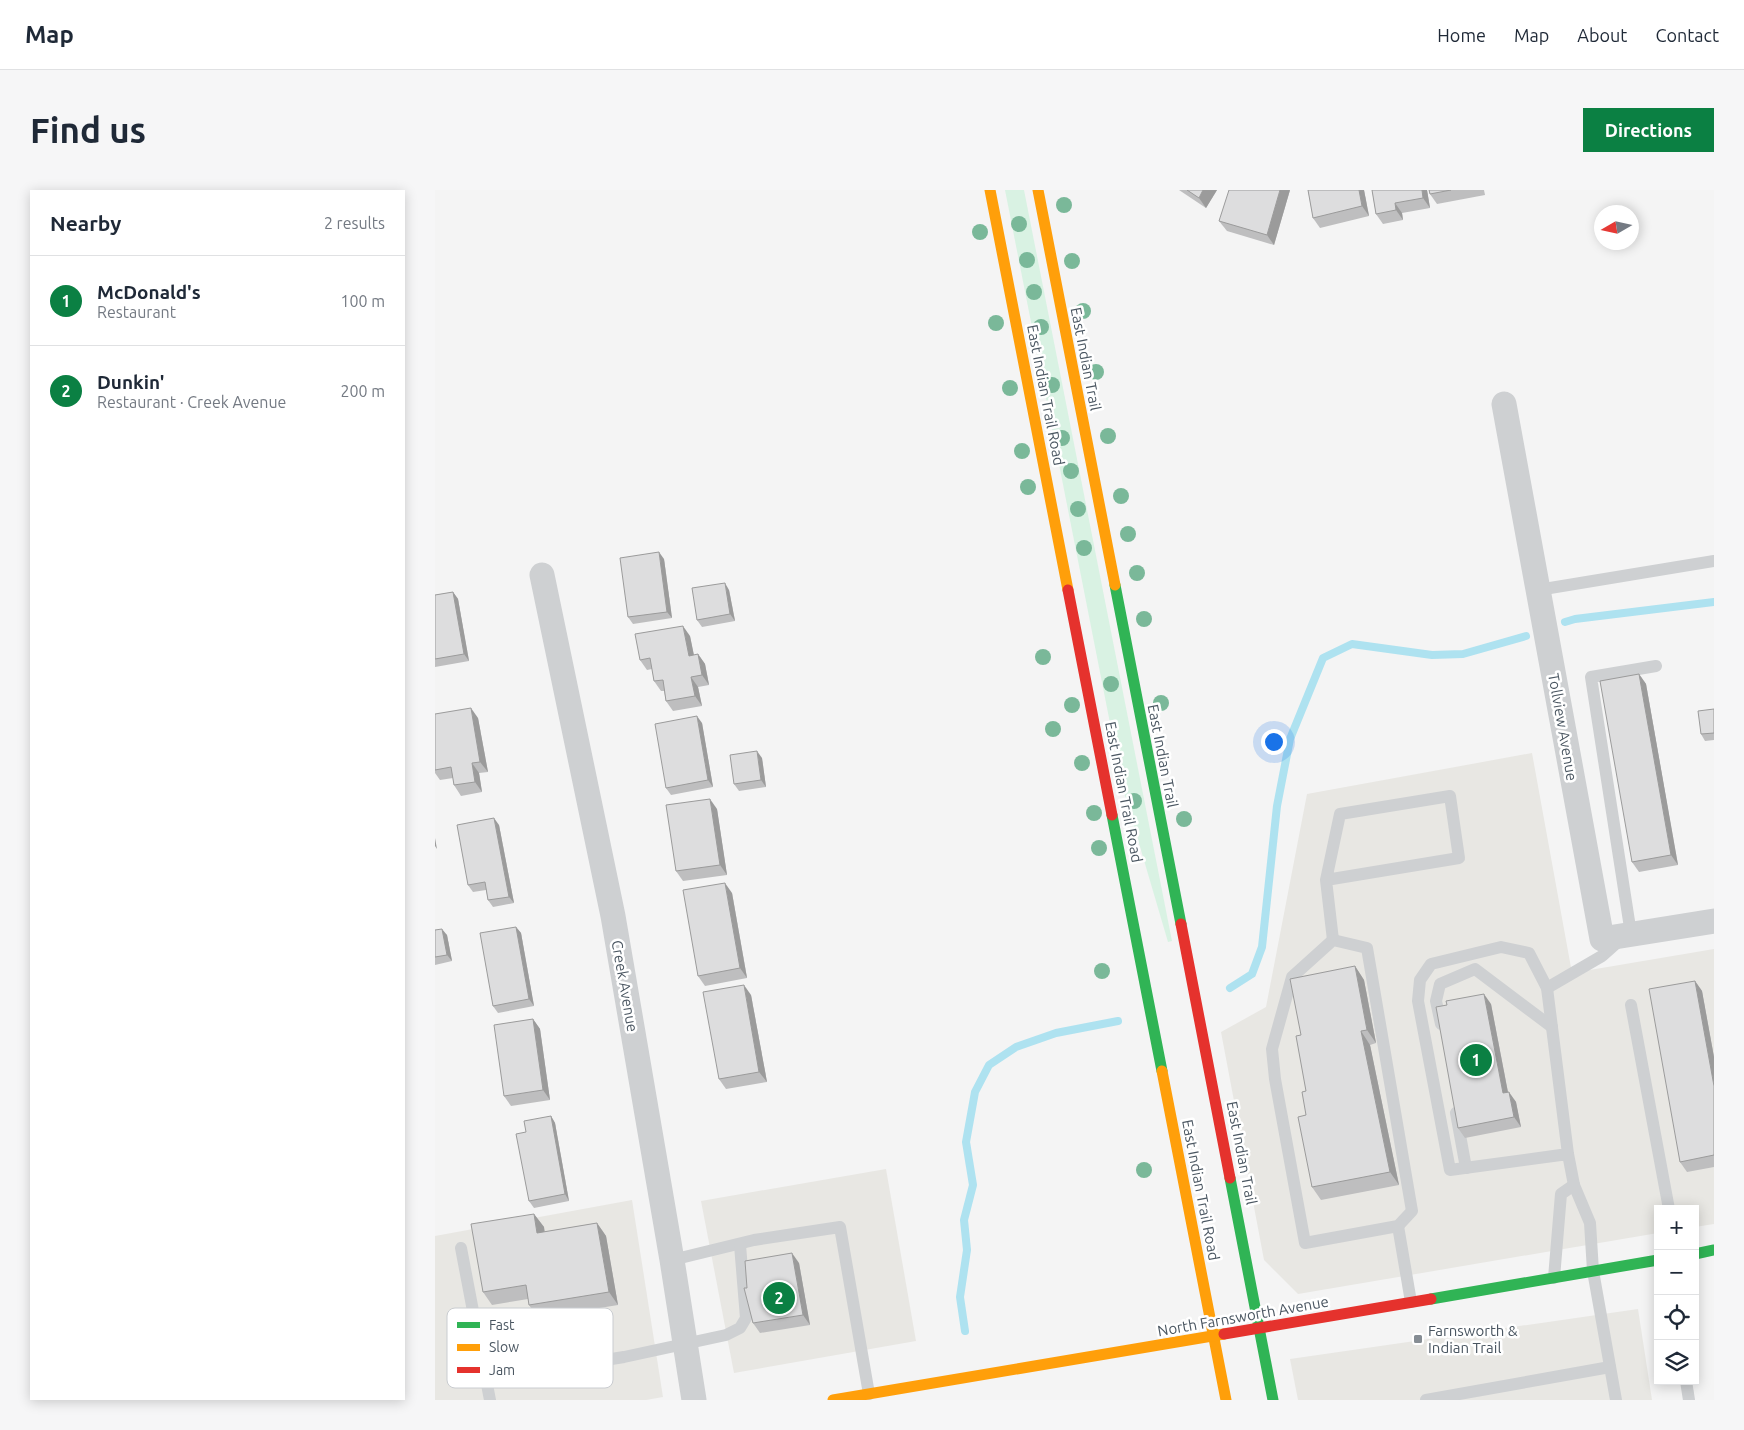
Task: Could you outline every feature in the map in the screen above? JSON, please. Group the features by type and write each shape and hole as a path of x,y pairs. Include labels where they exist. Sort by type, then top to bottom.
{"main road":[{"name":"East Indian Trail Road","path":"990,190 1226,1400"},
{"name":"East Indian Trail","path":"1038,190 1261,1328"},
{"path":"1699,1253 1714,1250"},
{"name":"North Farnsworth Avenue","path":"833,1400 851,1399 869,1394 1654,1261"},
{"path":"1261,1328 1273,1400"}],"street":[{"name":"Tollview Avenue","path":"1504,404 1602,939 1714,921"},
{"name":"Creek Avenue","path":"543,575 613,916 694,1400"}],"lane":[{"path":"1538,590 1714,561"},
{"path":"1547,988 1602,956 1628,934 1591,677 1656,666"},
{"path":"1327,880 1459,858 1450,796 1340,814 1327,880 1333,940"},
{"path":"1333,940 1367,948 1412,1211 1397,1226 1305,1243 1275,1079 1272,1049 1292,977 1333,940"},
{"path":"1568,1154 1450,1170 1418,1002 1420,980 1431,964 1501,947 1529,953 1547,988 1573,1185 1590,1223 1593,1271 1616,1400"},
{"path":"1443,1040 1436,1001 1440,984 1475,969 1552,1026"},
{"path":"1631,1005 1668,1205"},
{"path":"1454,1099 1466,1168"},
{"path":"1554,1278 1561,1194 1573,1185"},
{"path":"1397,1226 1411,1302"},
{"path":"672,1260 740,1245 754,1240 840,1227 869,1394"},
{"path":"613,1359 726,1335 740,1328 746,1318 740,1245"},
{"path":"461,1248 473,1308"},
{"path":"1426,1400 1610,1367"},
{"path":"1687,1385 1689,1400"}],"shaded area":[{"path":"1532,753 1572,973 1714,949 1714,1224 1699,1226 1699,1205 1654,1205 1654,1234 1298,1294 1264,1260 1221,1032 1266,1007 1307,794"},
{"path":"886,1169 916,1341 734,1373 701,1201"},
{"path":"632,1200 663,1397 646,1400 435,1400 435,1236"},
{"path":"1638,1309 1652,1400 1298,1400 1290,1359"}],"green space":[{"path":"1005,190 1024,190 1172,941 1168,942 1123,789"}],"building":[{"path":"1187,190 1203,190 1199,198"},
{"path":"1229,190 1280,190 1267,235 1219,221"},
{"path":"1308,190 1359,190 1362,206 1313,218"},
{"path":"1372,190 1422,190 1423,198 1395,203 1396,210 1376,214"},
{"path":"1429,190 1451,190 1430,194"},
{"path":"659,552 667,612 628,617 620,558"},
{"path":"725,583 730,614 697,620 692,588"},
{"path":"453,592 464,654 435,659 435,595"},
{"path":"683,626 689,656 698,654 702,675 691,677 695,696 666,701 663,680 654,681 650,658 640,660 635,634"},
{"path":"1639,674 1671,855 1632,862 1600,681"},
{"path":"471,708 480,762 472,763 475,782 454,785 451,767 435,770 435,714"},
{"path":"1714,709 1714,733 1701,734 1698,711"},
{"path":"697,716 708,780 666,788 655,724"},
{"path":"757,751 761,780 734,784 730,755"},
{"path":"710,799 720,865 676,871 666,805"},
{"path":"494,818 509,897 488,900 485,882 468,885 457,825"},
{"path":"725,883 740,968 698,976 683,890"},
{"path":"516,927 529,999 493,1006 480,933"},
{"path":"442,929 447,955 435,957 435,930"},
{"path":"1355,966 1367,1030 1361,1031 1390,1172 1312,1187 1298,1117 1306,1115 1302,1092 1306,1091 1296,1036 1301,1035 1290,979"},
{"path":"1695,981 1714,1086 1714,1155 1680,1162 1649,989"},
{"path":"744,985 759,1072 719,1079 703,992"},
{"path":"1484,994 1503,1093 1509,1092 1514,1117 1458,1128 1436,1007 1447,1005 1446,1001"},
{"path":"533,1019 543,1090 504,1096 494,1025"},
{"path":"551,1116 565,1194 529,1201 516,1134 526,1132 524,1121"},
{"path":"534,1214 537,1233 597,1223 609,1292 529,1305 526,1285 483,1292 471,1224"},
{"path":"792,1253 803,1315 753,1323 744,1288 747,1288 745,1261"}],"waterway":[{"path":"1565,622 1575,619 1714,602"},
{"path":"1230,988 1252,974 1262,947 1277,806 1290,739 1323,658 1352,644 1432,655 1463,654 1526,636"},
{"path":"965,1331 960,1297 967,1250 964,1220 973,1185 966,1142 975,1092 989,1065 1016,1047 1056,1033 1118,1021"}],"traffic: fast":[{"path":"1115,585 1181,924"},
{"path":"1112,815 1162,1071"},
{"path":"1230,1178 1273,1400"},
{"path":"1699,1253 1714,1250"},
{"path":"1431,1299 1654,1261"}],"traffic: slow":[{"path":"990,190 1068,590"},
{"path":"1038,190 1115,585"},
{"path":"1162,1071 1226,1400"},
{"path":"833,1400 1224,1334"}],"traffic: jam":[{"path":"1068,590 1112,815"},
{"path":"1181,924 1230,1178"},
{"path":"1224,1334 1431,1299"}],"place":[{"name":"McDonald's","path":"1476,1060"},
{"name":"Dunkin'","path":"779,1298"},
{"name":"Farnsworth & Indian Trail","path":"1418,1339"}]}
